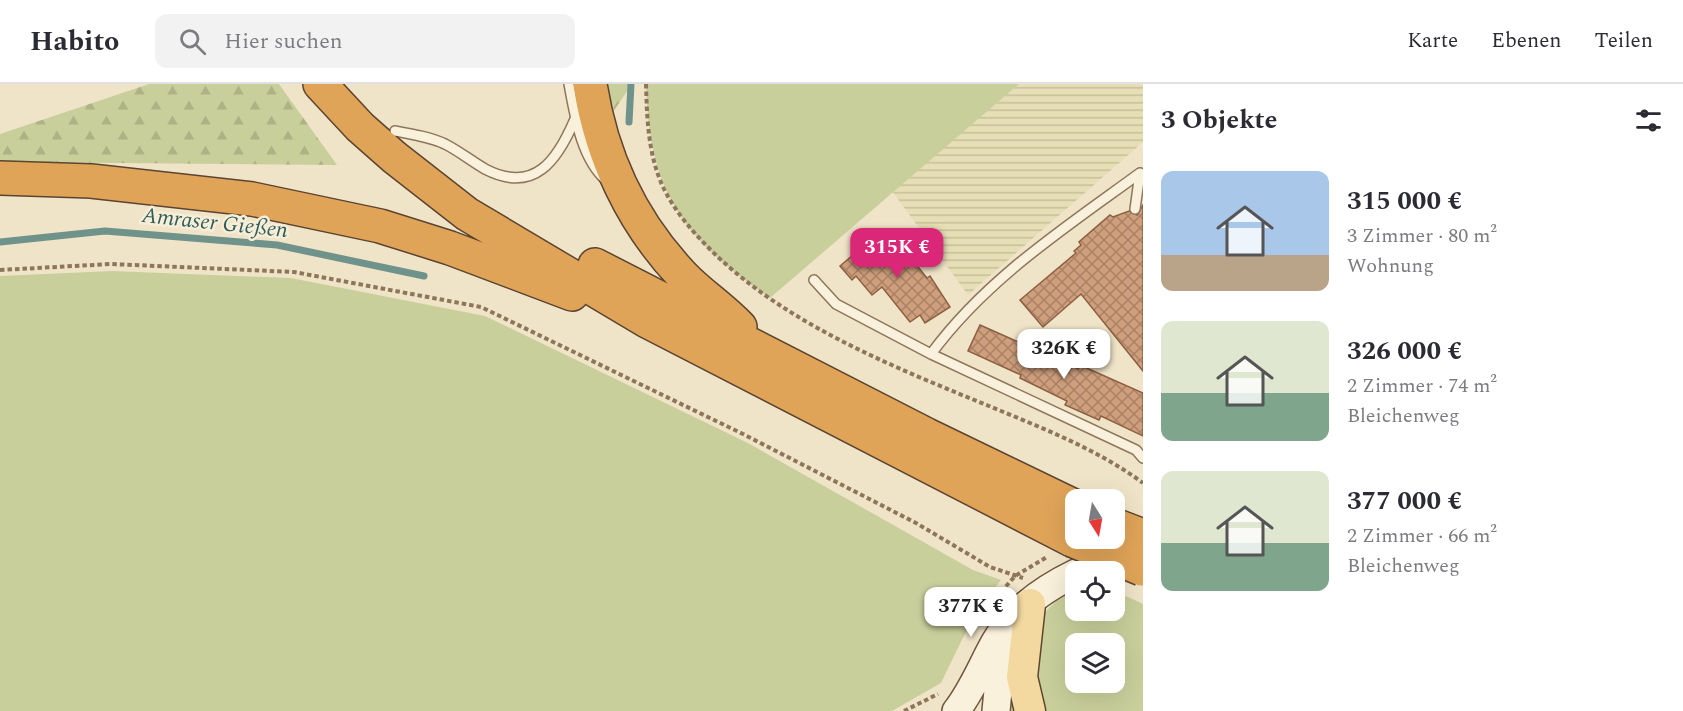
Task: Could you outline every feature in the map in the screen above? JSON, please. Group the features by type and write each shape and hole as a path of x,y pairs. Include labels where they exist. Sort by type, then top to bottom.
{"highway":[{"path":"320,84 360,127 439,194 467,214 647,321 1074,561"},
{"path":"348,84 396,130 449,175 529,228 648,294 757,346 927,435 1065,502"},
{"path":"590,84 595,113 608,157 626,198 669,260 727,313 757,346"},
{"path":"0,178 91,181 190,190 252,199 368,224 450,248 647,321"},
{"path":"1125,561 1142,561"}],"main road":[{"path":"956,711 996,639 1009,623 1065,572"},
{"path":"996,711 1001,672 1012,639 1039,595"},
{"path":"1030,711 1022,677 1039,595"}],"lane":[{"path":"569,84 575,119 595,171 626,198"},
{"path":"396,130 435,140 487,170 514,177 534,174 551,163 562,151 575,119"},
{"path":"1135,209 1142,174"},
{"path":"931,354 955,322 974,303 1051,238 1142,174"},
{"path":"814,280 836,304 931,354 1136,450 1143,458"}],"path":[{"path":"0,270 111,264 294,272 481,307 916,523 1039,595"}],"shaded area":[{"path":"1019,84 1143,84 1143,142 968,295 892,191"}],"green space":[{"path":"149,84 279,84 337,165 0,162 0,134"},
{"path":"601,84 632,84 611,115"},
{"path":"646,84 1019,84 770,298 714,254 693,232 676,209 663,183 654,154"},
{"path":"112,271 291,278 485,316 748,443 973,570 1001,580 974,615 941,683 892,711 0,711 0,276"},
{"path":"1065,596 1065,621 1125,621 1125,596 1143,604 1143,711 1006,711 1026,632 1055,602"}],"building":[{"path":"1143,205 1143,371 1081,294 1043,327 1020,300 1076,253 1074,251 1081,245 1079,242 1110,215 1113,217 1129,211 1137,215"},
{"path":"893,236 927,278 930,276 950,307 925,323 920,315 910,322 882,287 872,295 856,276 852,280 840,266 873,238 880,247"},
{"path":"980,325 1079,369 1073,362 1143,393 1143,436 1101,416 1099,420 1065,405 1067,401 1020,378 1021,375 968,351"}],"waterway":[{"name":"Amraser Gießen","path":"629,122 631,84"},
{"name":"Amraser Gießen","path":"0,242 105,231 277,245 424,276"}]}
